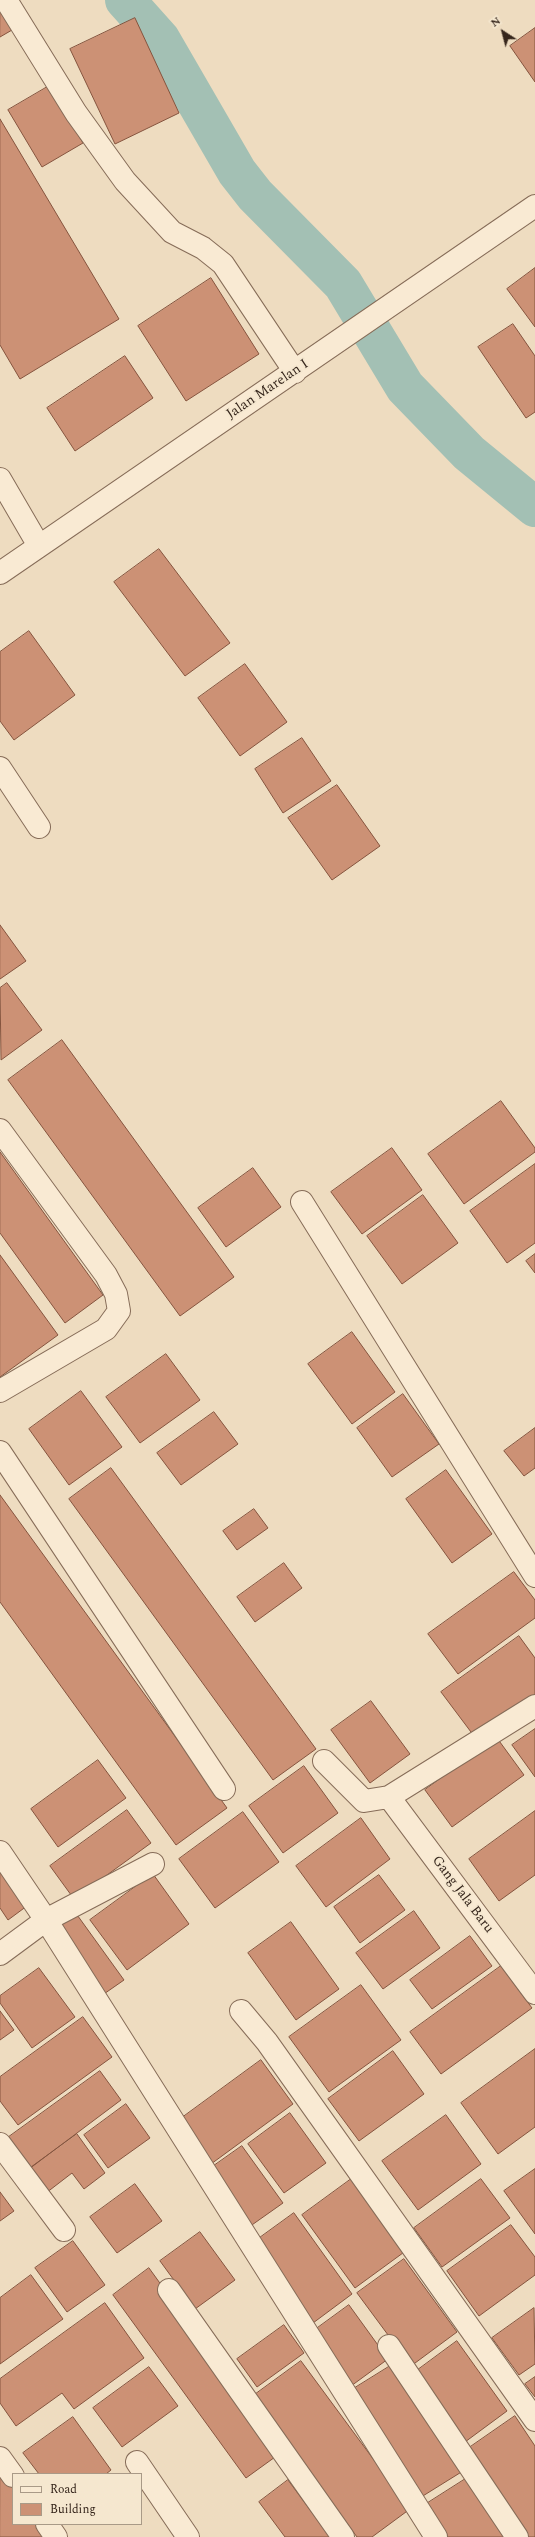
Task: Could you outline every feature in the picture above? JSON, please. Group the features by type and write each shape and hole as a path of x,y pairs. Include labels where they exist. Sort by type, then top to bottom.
{"street":[{"path":"6,0 76,113 125,181 172,232 202,248 223,264 295,372"},
{"name":"Jalan Marelan I","path":"0,573 535,206"},
{"path":"0,479 39,546"},
{"path":"0,768 39,827"},
{"path":"0,1130 106,1275 116,1294 119,1311 106,1329 0,1391"},
{"path":"302,1202 535,1576"},
{"path":"0,1452 224,1789"},
{"path":"324,1762 364,1801 389,1796 535,1706"},
{"name":"Gang Jala Baru","path":"389,1796 535,1993"},
{"path":"0,1852 46,1920 436,2537"},
{"path":"0,1954 46,1920 153,1864"},
{"path":"241,2011 267,2042 535,2420"},
{"path":"0,2144 64,2230"},
{"path":"169,2290 343,2537"},
{"path":"389,2346 517,2537"},
{"path":"0,2458 12,2475"},
{"path":"137,2462 188,2537"},
{"path":"48,2525 56,2537"}],"building":[{"path":"0,11 12,30 0,37"},
{"path":"135,18 179,113 115,144 70,49"},
{"path":"535,28 535,82 510,46"},
{"path":"49,86 83,143 42,167 8,110"},
{"path":"0,119 119,319 20,379 0,345"},
{"path":"535,268 535,327 507,289"},
{"path":"211,278 259,354 186,401 138,326"},
{"path":"513,324 535,356 535,412 526,418 478,347"},
{"path":"125,356 153,398 75,451 47,408"},
{"path":"159,549 230,643 185,676 114,582"},
{"path":"29,631 75,695 14,740 0,721 0,652"},
{"path":"245,664 287,722 240,756 198,698"},
{"path":"302,738 331,781 283,813 255,769"},
{"path":"337,785 380,846 332,880 288,818"},
{"path":"0,925 26,961 0,979"},
{"path":"7,983 42,1030 1,1060 0,988"},
{"path":"62,1040 234,1277 180,1316 8,1080"},
{"path":"501,1101 535,1148 535,1152 464,1204 428,1154"},
{"path":"392,1148 422,1190 362,1234 331,1192"},
{"path":"0,1152 103,1295 65,1323 0,1233"},
{"path":"535,1164 535,1243 507,1263 470,1211"},
{"path":"253,1168 281,1207 226,1247 198,1208"},
{"path":"423,1195 458,1243 402,1284 367,1236"},
{"path":"535,1254 535,1273 526,1261"},
{"path":"0,1255 58,1335 0,1377"},
{"path":"352,1332 395,1392 352,1424 308,1364"},
{"path":"166,1354 200,1400 140,1443 106,1397"},
{"path":"81,1391 122,1447 69,1485 29,1429"},
{"path":"403,1394 439,1444 392,1477 357,1428"},
{"path":"214,1412 238,1444 181,1485 157,1453"},
{"path":"535,1428 535,1468 524,1476 504,1451"},
{"path":"111,1468 316,1749 273,1780 69,1499"},
{"path":"446,1470 492,1534 452,1563 406,1499"},
{"path":"0,1495 227,1808 176,1845 0,1602"},
{"path":"254,1509 268,1528 237,1550 223,1531"},
{"path":"284,1563 302,1588 255,1622 237,1597"},
{"path":"514,1572 535,1600 535,1618 458,1674 428,1634"},
{"path":"519,1636 535,1658 535,1698 477,1740 441,1692"},
{"path":"371,1701 410,1754 370,1783 331,1730"},
{"path":"535,1729 535,1777 512,1745"},
{"path":"497,1738 524,1775 452,1827 425,1790"},
{"path":"98,1760 126,1798 58,1847 31,1809"},
{"path":"304,1766 338,1813 283,1853 249,1806"},
{"path":"127,1810 151,1843 74,1899 50,1866"},
{"path":"535,1811 535,1875 499,1901 469,1859"},
{"path":"243,1812 279,1862 215,1908 179,1859"},
{"path":"361,1818 390,1859 326,1907 296,1866"},
{"path":"0,1859 31,1903 8,1920 0,1908"},
{"path":"153,1874 189,1924 127,1970 90,1920"},
{"path":"379,1875 405,1910 360,1943 334,1907"},
{"path":"414,1911 440,1948 383,1989 356,1953"},
{"path":"75,1912 124,1980 101,1996 53,1928"},
{"path":"291,1922 339,1989 296,2020 248,1953"},
{"path":"470,1936 492,1966 432,2009 410,1980"},
{"path":"501,1966 532,2008 441,2074 410,2032"},
{"path":"39,1968 75,2017 32,2048 0,2003 0,1996"},
{"path":"361,1985 401,2040 329,2092 289,2037"},
{"path":"0,2011 14,2030 0,2040"},
{"path":"83,2017 112,2057 18,2125 0,2101 0,2077"},
{"path":"535,2049 535,2127 498,2154 461,2103"},
{"path":"393,2051 424,2094 359,2141 328,2099"},
{"path":"261,2060 293,2104 211,2164 179,2120"},
{"path":"100,2071 121,2100 29,2169 6,2139"},
{"path":"126,2104 150,2138 108,2168 84,2135"},
{"path":"290,2113 326,2163 284,2193 248,2144"},
{"path":"446,2115 481,2164 418,2210 382,2161"},
{"path":"77,2134 105,2173 84,2189 72,2173 46,2193 29,2169"},
{"path":"242,2146 283,2203 249,2227 208,2170"},
{"path":"535,2169 535,2234 504,2191"},
{"path":"354,2177 407,2250 355,2288 302,2215"},
{"path":"481,2179 510,2218 442,2267 414,2228"},
{"path":"135,2184 162,2221 117,2253 90,2217"},
{"path":"0,2192 14,2211 0,2221"},
{"path":"294,2213 352,2294 313,2323 254,2242"},
{"path":"511,2225 535,2257 535,2275 479,2316 447,2271"},
{"path":"200,2232 235,2280 195,2309 160,2261"},
{"path":"73,2241 105,2285 67,2312 35,2268"},
{"path":"404,2259 457,2332 411,2366 357,2293"},
{"path":"149,2268 282,2452 246,2478 113,2295"},
{"path":"31,2275 63,2319 0,2364 0,2298"},
{"path":"105,2303 144,2358 74,2409 62,2393 16,2426 0,2403 0,2379"},
{"path":"349,2305 388,2359 351,2386 312,2332"},
{"path":"534,2308 535,2364 519,2375 492,2338"},
{"path":"284,2325 304,2353 257,2387 237,2359"},
{"path":"457,2341 507,2411 465,2442 415,2372"},
{"path":"301,2361 410,2509 372,2537 357,2537 253,2396"},
{"path":"395,2363 463,2471 418,2499 350,2391"},
{"path":"149,2367 178,2406 122,2447 93,2408"},
{"path":"535,2377 535,2397 525,2384"},
{"path":"515,2416 535,2446 535,2537 524,2537 466,2450"},
{"path":"73,2417 111,2470 107,2473 38,2473 23,2453"},
{"path":"0,2471 12,2487 12,2525 40,2525 48,2537 0,2537"},
{"path":"467,2478 505,2537 442,2537 423,2506"},
{"path":"288,2480 330,2537 285,2537 259,2502"}],"waterway":[{"path":"125,0 160,39 237,172 255,195 343,284 405,387 469,453 535,507"}]}
